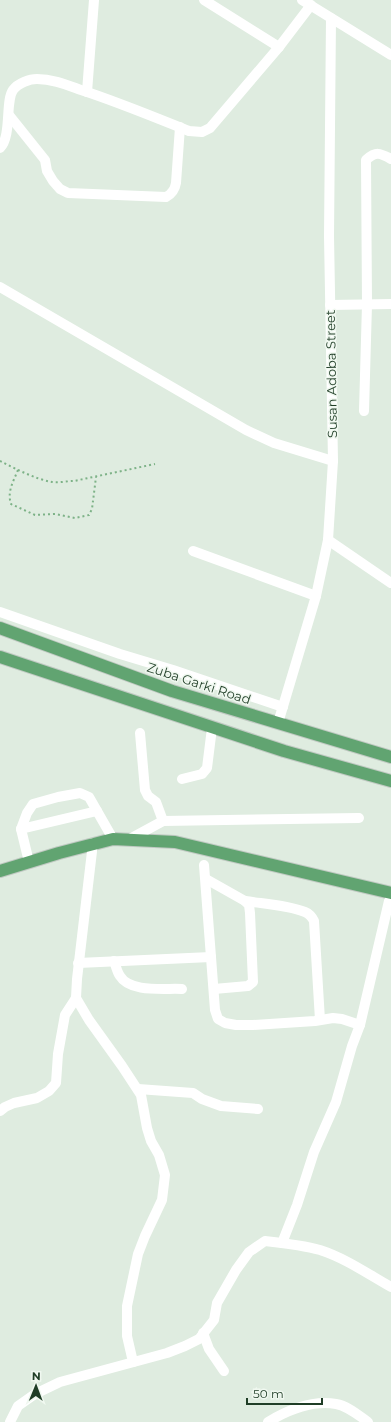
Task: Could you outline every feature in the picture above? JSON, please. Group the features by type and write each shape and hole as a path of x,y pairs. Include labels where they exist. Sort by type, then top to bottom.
{"main road":[{"name":"Zuba Garki Road","path":"0,628 172,691 391,758"},
{"path":"0,657 284,751 391,781"},
{"path":"0,871 93,843 113,839 175,842 272,864 390,897"}],"street":[{"path":"87,92 94,0"},
{"path":"204,0 279,47"},
{"path":"0,148 3,144 13,90 21,83 36,79 52,80 190,131 202,132 210,128 279,47 307,3 391,55"},
{"name":"Susan Adoba Street","path":"278,723 316,596 328,540 333,461 329,236 331,18"},
{"path":"8,115 45,160 48,171 53,180 60,189 68,193 166,197 170,195 175,188 176,182 180,127"},
{"path":"364,410 367,304 366,160 372,154 381,153 391,159"},
{"path":"0,287 246,430 274,443 333,461"},
{"path":"330,305 391,304"},
{"path":"328,540 391,583"},
{"path":"193,551 316,596"},
{"path":"0,612 120,654 283,707"},
{"path":"182,779 202,774 207,768 212,728"},
{"path":"140,733 145,790 148,796 156,802 163,820"},
{"path":"29,862 21,829 27,813 33,804 58,797 80,793 89,797 113,839"},
{"path":"21,829 97,811"},
{"path":"128,840 163,820 359,818"},
{"path":"0,1111 14,1103 37,1098 49,1091 56,1083 58,1054 65,1015 76,998 78,963 93,843"},
{"path":"204,864 215,1010 218,1019 225,1023 236,1025 253,1025 333,1018 342,1019 360,1025"},
{"path":"206,879 245,901 249,905 250,913 253,982 248,986 214,989"},
{"path":"282,1243 297,1205 314,1152 336,1102 352,1046 360,1025 390,897"},
{"path":"245,901 286,907 306,912 311,916 314,921 320,1020"},
{"path":"78,963 211,956"},
{"path":"114,961 120,976 125,982 135,987 182,989"},
{"path":"76,998 88,1020 138,1089 141,1095 151,1141 159,1155 165,1175 162,1200 138,1254 127,1306 127,1336 133,1362"},
{"path":"138,1089 193,1093 221,1106 258,1109"},
{"path":"10,1422 18,1406 35,1394 60,1382 185,1346 199,1338 214,1320 217,1303 236,1270 249,1252 265,1241 320,1250 349,1263 391,1287"},
{"path":"203,1333 209,1349 224,1371"},
{"path":"268,1422 284,1413 320,1403 337,1404 353,1411 368,1422"}],"path":[{"path":"0,461 18,470 52,482 74,481 155,464"},
{"path":"18,470 9,493 11,504 36,515 55,514 75,518 89,515 92,509 96,476"}]}
